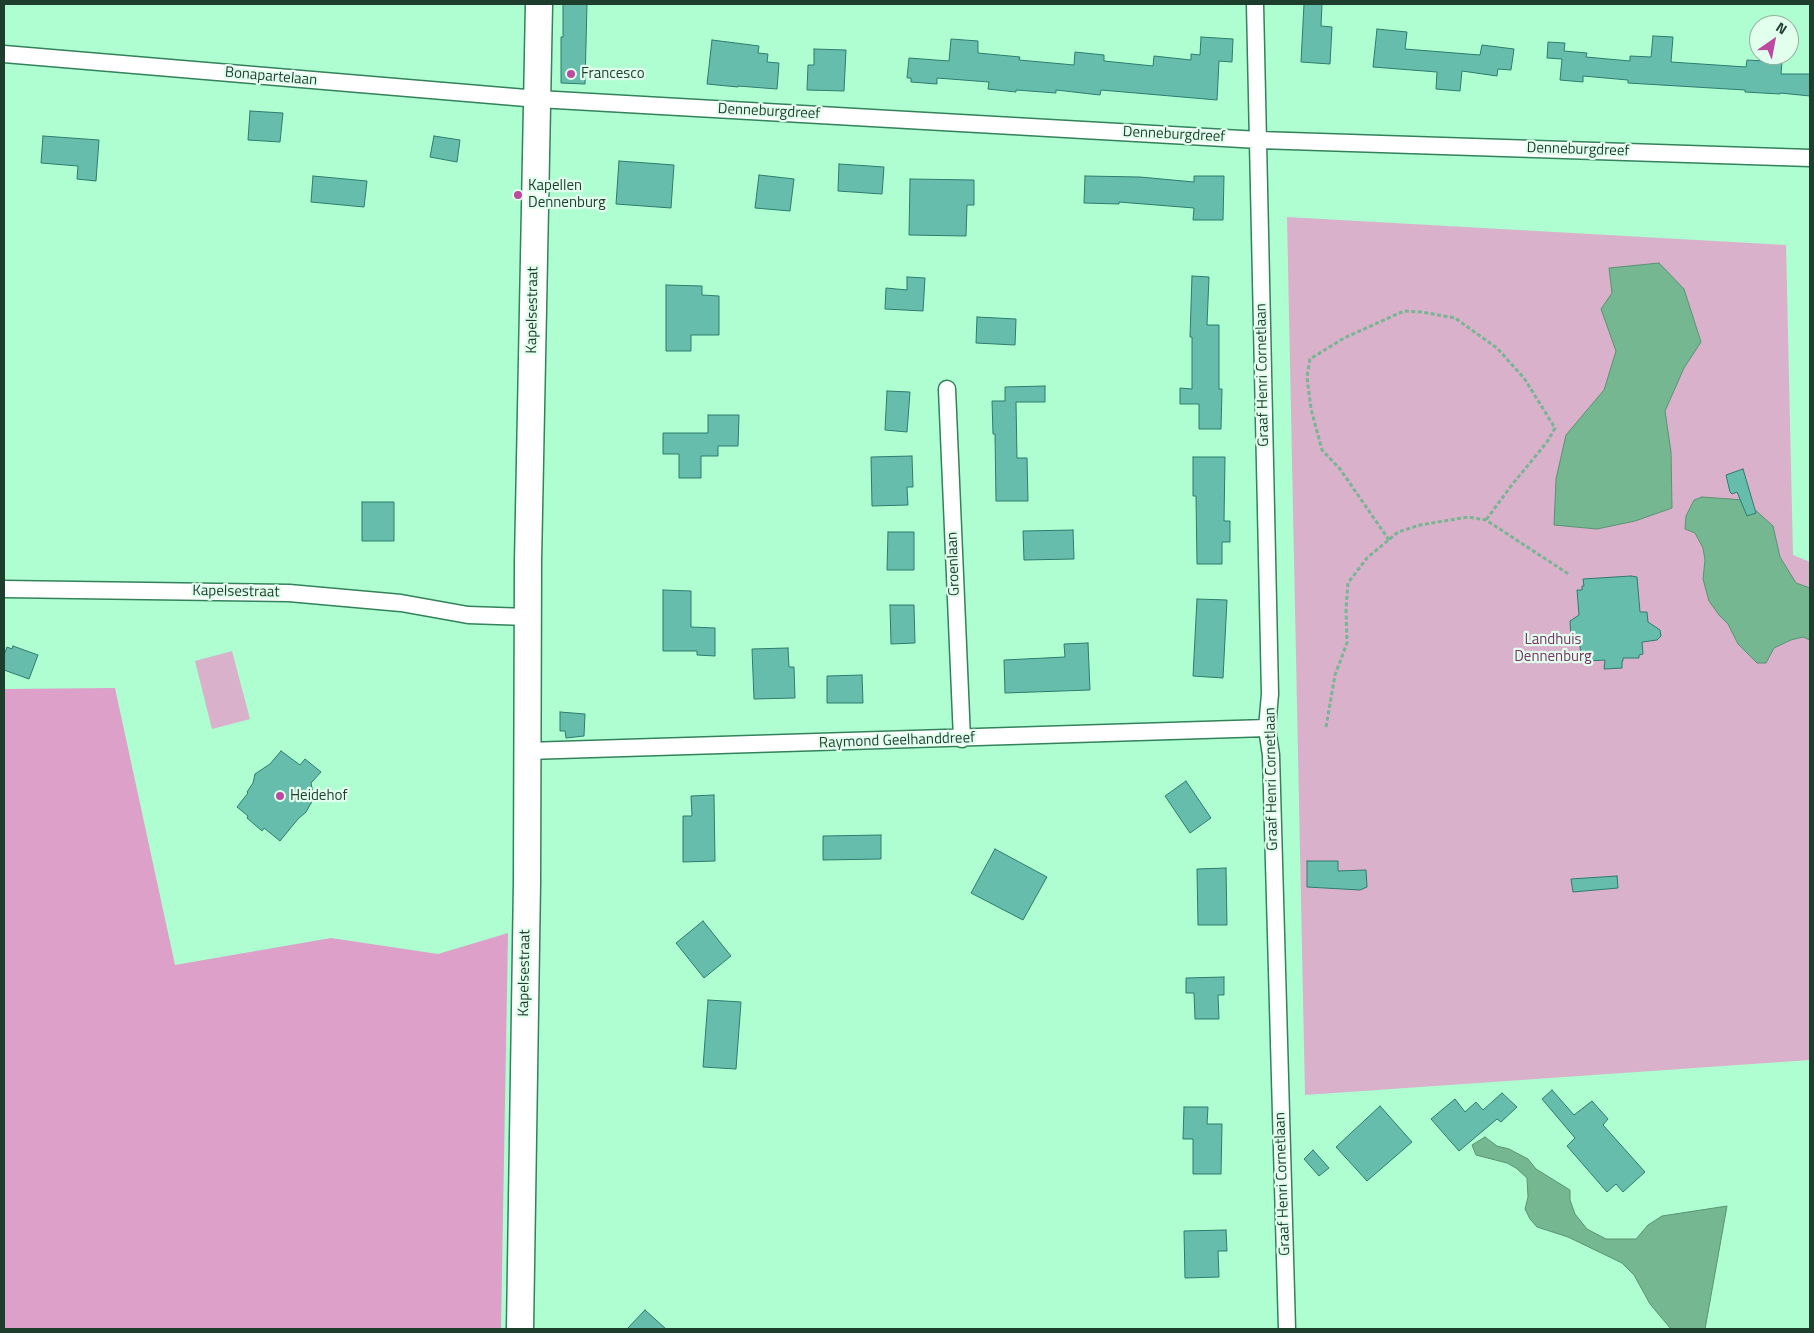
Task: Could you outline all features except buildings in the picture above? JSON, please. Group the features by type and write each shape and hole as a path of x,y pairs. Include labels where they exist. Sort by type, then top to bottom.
{"main road":[{"name":"Kapelsestraat","path":"520,1329 527,882 526,751 539,4"}],"street":[{"name":"Graaf Henri Cornetlaan","path":"1255,4 1270,684 1267,728 1271,755 1287,1329"},
{"name":"Bonapartelaan","path":"4,54 538,99"},
{"name":"Denneburgdreef","path":"538,99 1258,140 1810,158"},
{"name":"Groenlaan","path":"947,389 962,739"},
{"name":"Kapelsestraat","path":"4,589 289,593 401,602 468,614 528,617"},
{"name":"Raymond Geelhanddreef","path":"526,751 962,739 1267,728"}],"path":[{"path":"1389,540 1340,469 1322,450 1311,409 1307,377 1310,360 1344,338 1404,311 1455,318 1497,348 1524,378 1555,428 1547,442 1486,520"},
{"path":"1326,727 1334,675 1347,642 1346,610 1348,583 1367,558 1398,532 1420,525 1468,517 1486,520 1570,576"}],"green space":[{"name":"Landhuis Dennenburg","path":"1287,217 1786,245 1793,555 1810,562 1810,1060 1305,1095"},
{"path":"232,651 250,719 212,729 195,661"}],"shaded area":[{"path":"1659,263 1684,289 1701,342 1684,368 1665,411 1671,452 1672,508 1635,521 1597,529 1554,525 1556,479 1566,435 1604,390 1616,351 1601,309 1612,293 1609,268"},
{"path":"1702,497 1744,500 1773,526 1780,557 1796,583 1810,588 1810,640 1803,637 1774,648 1766,663 1757,663 1738,644 1728,624 1709,601 1703,579 1705,560 1703,548 1695,533 1685,529 1686,516 1694,500"},
{"path":"115,688 175,965 331,938 438,954 508,933 501,1329 4,1329 4,689"},
{"path":"1485,1137 1497,1146 1509,1149 1528,1159 1536,1169 1570,1190 1570,1200 1575,1214 1587,1229 1606,1239 1636,1239 1648,1225 1662,1216 1727,1206 1705,1329 1671,1329 1650,1304 1634,1275 1622,1263 1568,1237 1537,1227 1525,1209 1528,1197 1527,1178 1507,1163 1476,1155 1472,1145"}],"place":[{"name":"Francesco","path":"571,74"},
{"name":"Kapellen Dennenburg","path":"518,195"},
{"name":"Heidehof","path":"280,796"}]}
